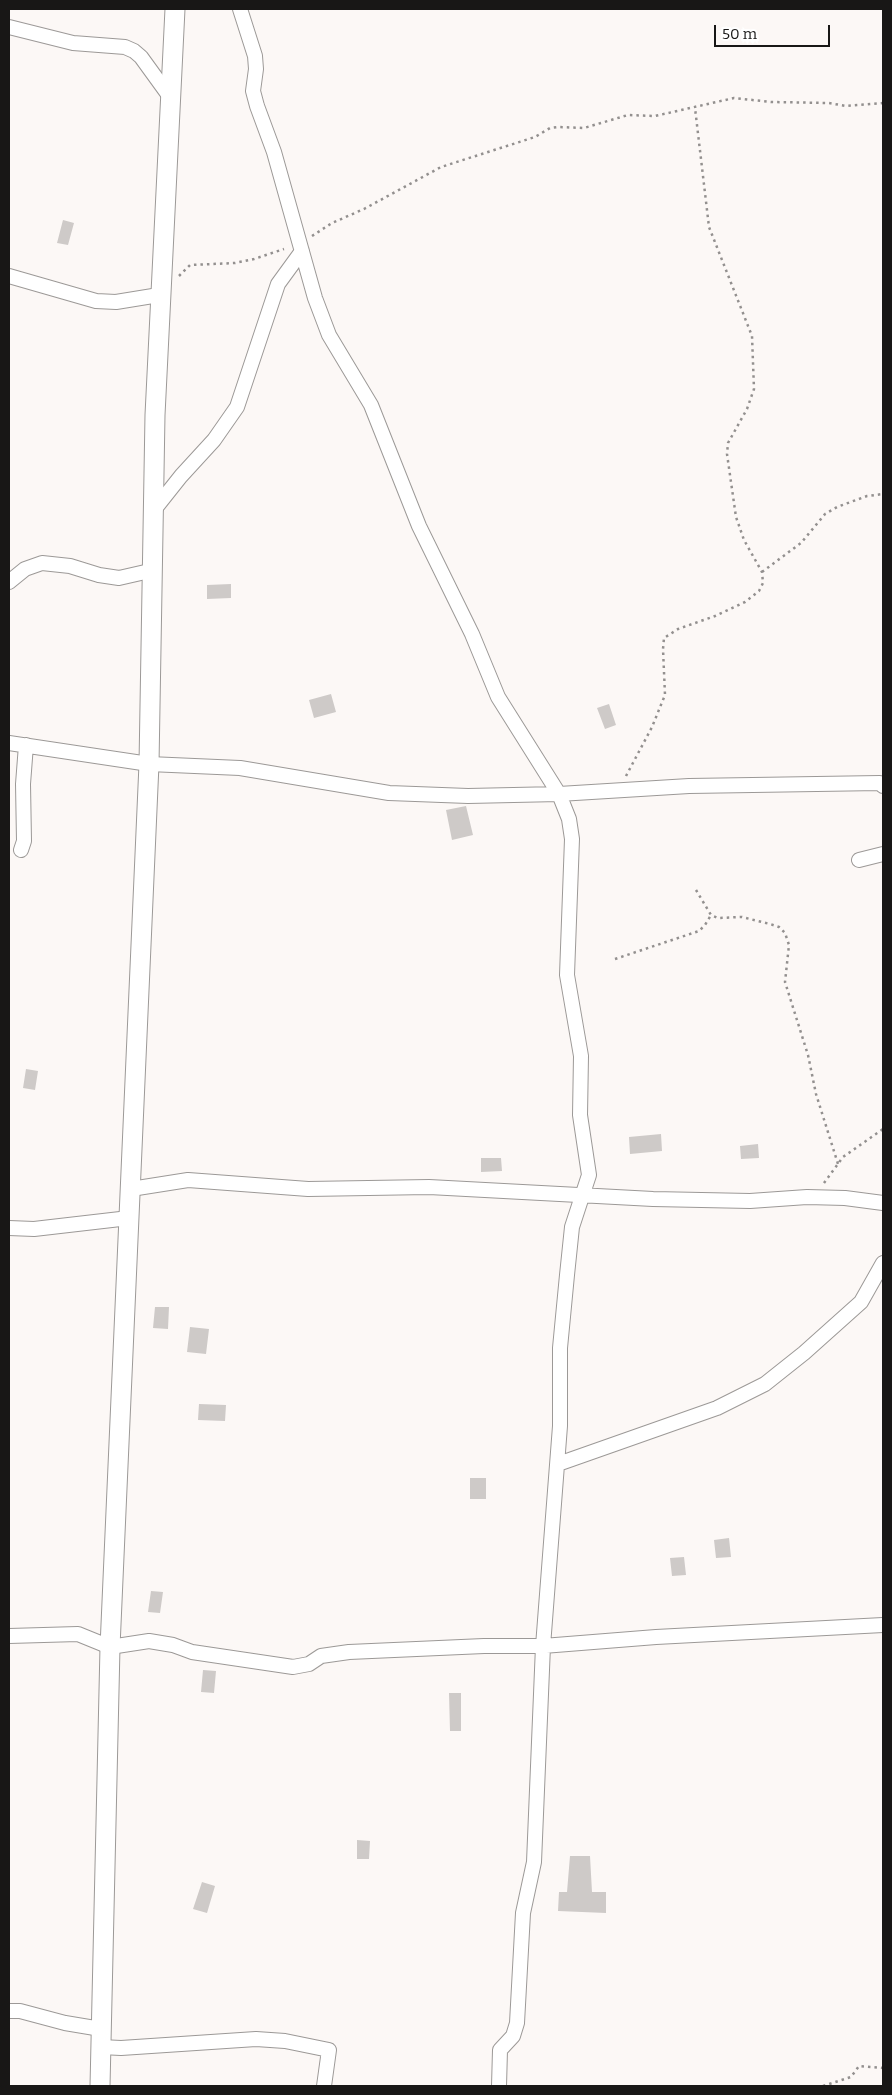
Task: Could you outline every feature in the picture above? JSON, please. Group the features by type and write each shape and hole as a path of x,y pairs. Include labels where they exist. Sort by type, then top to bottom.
{"main road":[{"path":"100,2086 110,1647 149,764 154,570 155,415 175,9"}],"street":[{"path":"240,9 255,56 256,69 253,91 257,106 274,152 315,298 329,335 371,404 419,526 476,642 498,697 559,794 569,819 572,839 566,975 581,1056 580,1115 589,1175 572,1227 560,1348 560,1426 543,1646 534,1862 523,1913 517,2023 513,2036 500,2050 499,2086"},
{"path":"9,27 73,43 125,47 141,57 170,98"},
{"path":"154,510 181,476 214,440 237,407 278,284 301,247"},
{"path":"9,276 96,301 116,302 160,290"},
{"path":"9,582 25,569 42,563 70,566 99,575 120,578 154,570"},
{"path":"9,743 149,764 240,768 389,793 468,796 880,783 883,786"},
{"path":"21,850 24,841 26,745"},
{"path":"859,860 883,854"},
{"path":"131,1189 188,1180 308,1189 429,1187 583,1196 750,1201 807,1197 845,1198 883,1203"},
{"path":"9,1228 34,1229 129,1218"},
{"path":"558,1464 717,1408 765,1384 804,1353 861,1302 883,1263"},
{"path":"9,1636 78,1634 110,1647 149,1641 173,1645 192,1652 293,1667 309,1664 321,1656 350,1652 484,1646 543,1646 656,1637 883,1625"},
{"path":"9,2011 20,2011 65,2023 122,2048 256,2039 285,2041 329,2050 324,2086"}],"path":[{"path":"160,290 182,275 190,265 236,263 301,247 332,223 364,210 441,167 535,138 550,128 570,126 584,128 628,115 655,116 734,98 771,102 829,103 846,106 883,103"},
{"path":"618,790 664,701 664,638 674,631 715,616 745,602 759,591 763,583 762,572 744,540 736,517 727,454 730,438 747,409 754,389 752,336 709,228 695,108"},
{"path":"762,572 801,543 825,514 836,507 867,496 883,494"},
{"path":"696,890 711,915 718,918 742,917 779,927 785,933 789,945 785,982 838,1164"},
{"path":"615,959 699,931 711,915"},
{"path":"807,1197 828,1180 843,1157 883,1129"},
{"path":"824,2086 851,2077 859,2066 883,2068"}],"building":[{"path":"63,220 74,223 68,245 57,243"},
{"path":"231,584 231,598 207,599 207,585"},
{"path":"331,694 336,712 314,718 309,700"},
{"path":"609,704 616,725 605,729 597,708"},
{"path":"466,806 473,835 452,840 446,810"},
{"path":"26,1069 38,1071 35,1090 23,1088"},
{"path":"661,1134 662,1151 630,1154 629,1137"},
{"path":"758,1144 759,1158 741,1159 740,1146"},
{"path":"481,1158 501,1158 502,1171 481,1172"},
{"path":"155,1307 169,1307 168,1329 153,1328"},
{"path":"190,1327 209,1329 206,1354 187,1352"},
{"path":"199,1404 226,1405 225,1421 198,1420"},
{"path":"470,1478 486,1478 486,1499 470,1499"},
{"path":"729,1538 731,1557 716,1558 714,1540"},
{"path":"684,1557 686,1575 672,1576 670,1558"},
{"path":"151,1591 163,1592 160,1613 148,1612"},
{"path":"203,1670 216,1671 214,1693 201,1692"},
{"path":"449,1693 461,1693 461,1731 450,1731"},
{"path":"357,1840 370,1841 369,1859 357,1859"},
{"path":"570,1856 590,1856 592,1892 606,1892 606,1913 558,1911 559,1892 567,1892"},
{"path":"202,1882 215,1886 207,1913 193,1909"}]}
